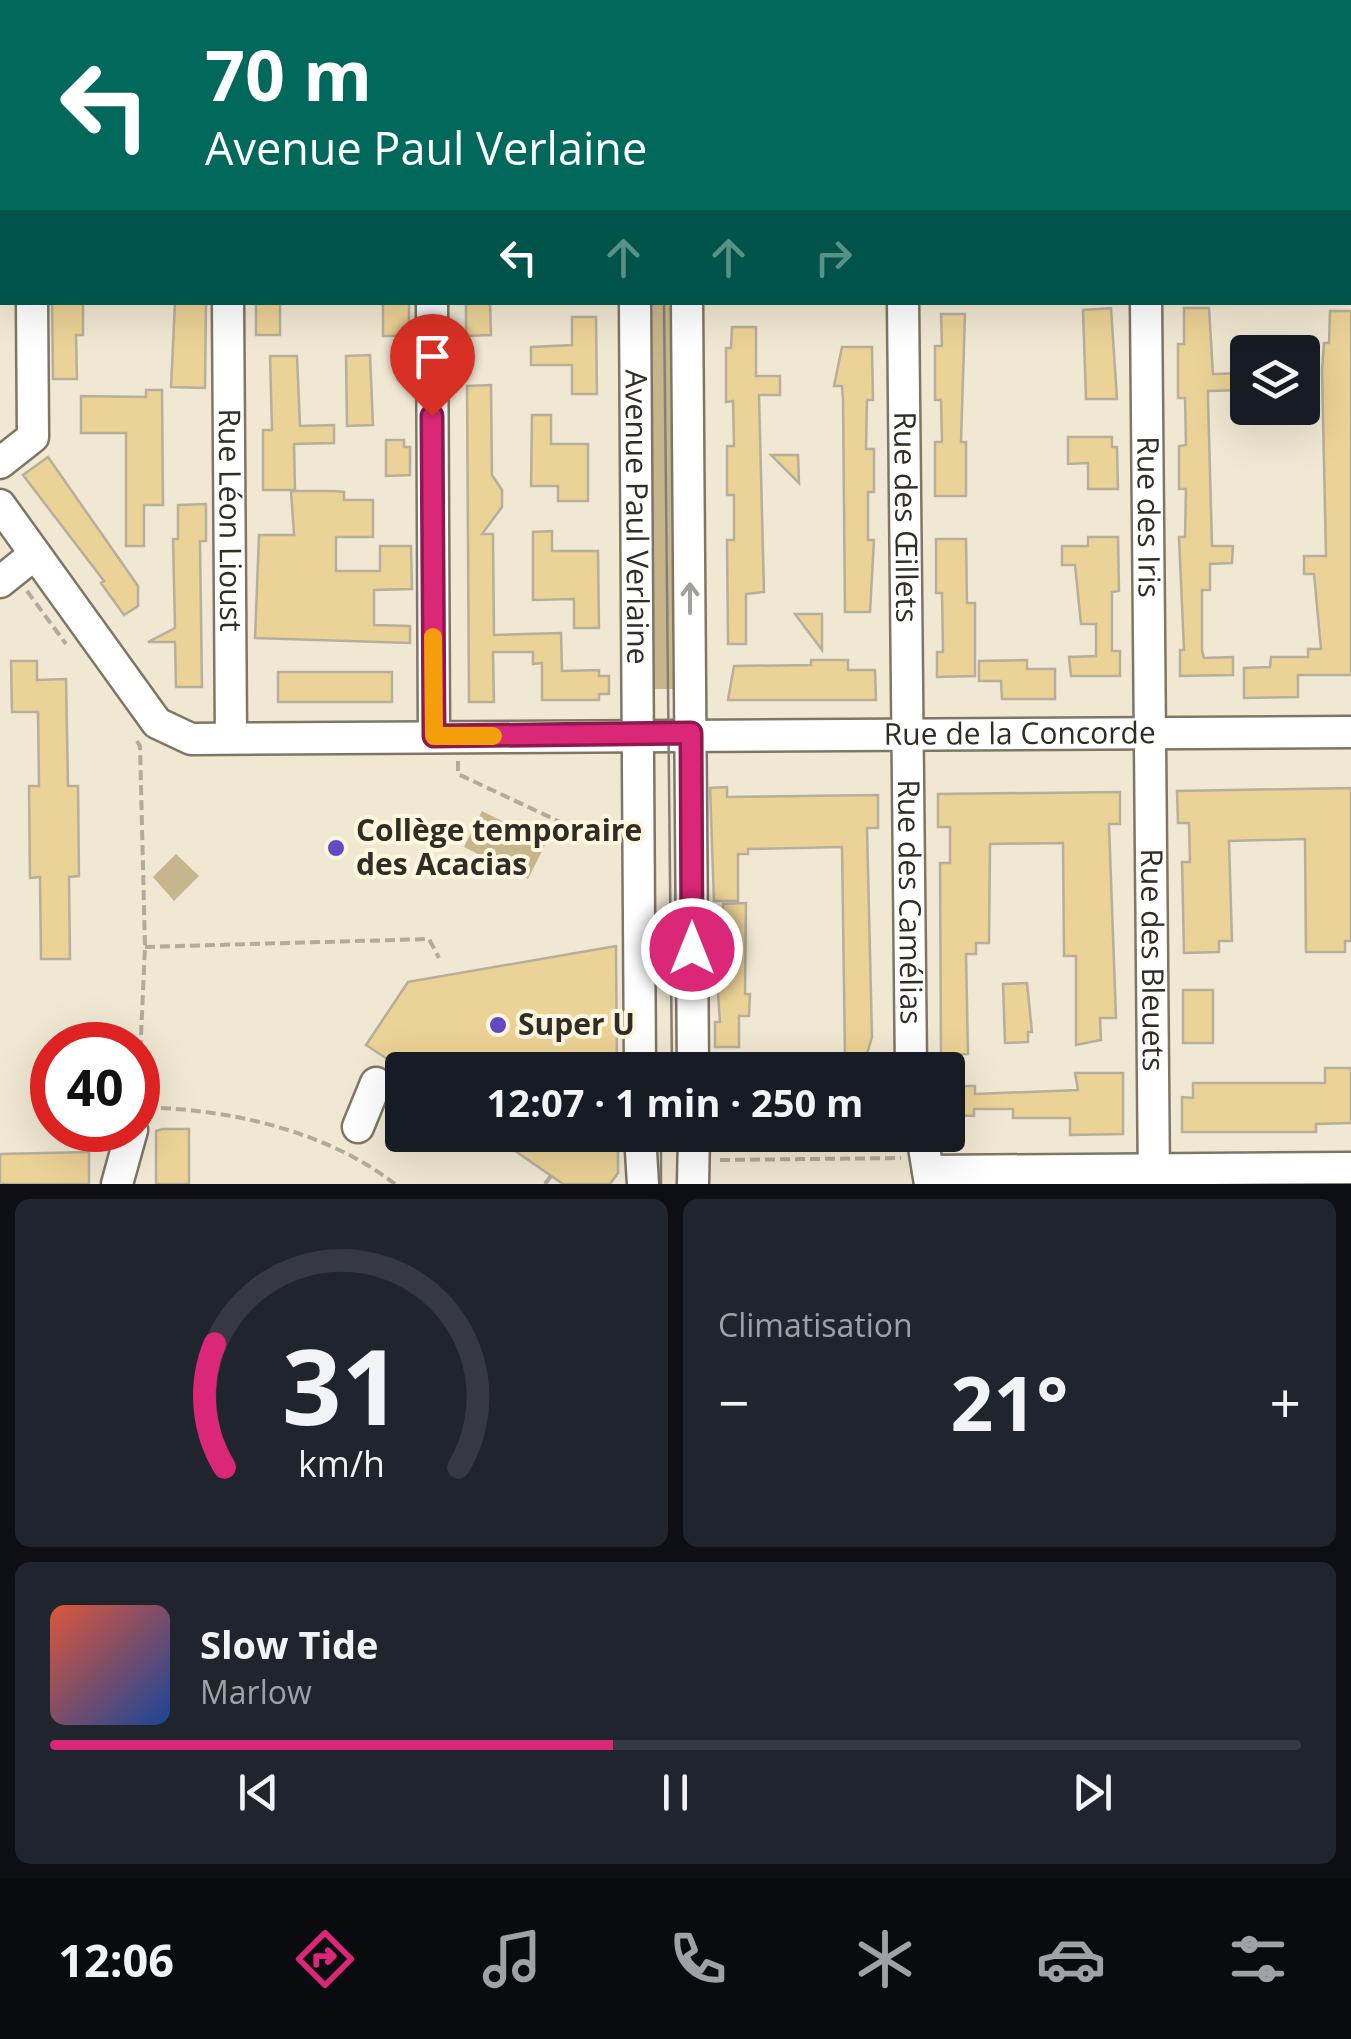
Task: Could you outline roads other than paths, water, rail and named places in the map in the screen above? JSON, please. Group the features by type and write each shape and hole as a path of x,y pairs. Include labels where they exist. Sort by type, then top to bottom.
{"street":[{"path":"0,463 33,438 32,305"},
{"name":"Rue Léon Lioust","path":"228,305 231,738"},
{"path":"432,305 446,736"},
{"name":"Avenue Paul Verlaine","path":"635,305 640,1052"},
{"name":"Avenue Paul Verlaine","path":"688,305 693,1052"},
{"name":"Rue des Œillets","path":"903,305 906,733"},
{"name":"Rue des Iris","path":"1146,305 1150,732"},
{"path":"0,505 16,569 143,726 191,740 691,733"},
{"name":"Rue des Bleuets","path":"1150,732 1154,1177"},
{"name":"Rue de la Concorde","path":"691,733 1351,732"},
{"name":"Rue des Camélias","path":"906,733 911,1052"},
{"path":"358,1127 376,1083"},
{"path":"117,1184 126,1152"},
{"path":"641,1152 643,1184"},
{"path":"926,1162 1154,1177 1351,1168"}],"tram line":[{"path":"664,305 672,1052"},
{"path":"661,1152 661,1184"}],"place":[{"name":"Collège temporaire des Acacias","path":"336,848"},
{"name":"Super U","path":"498,1025"}]}
